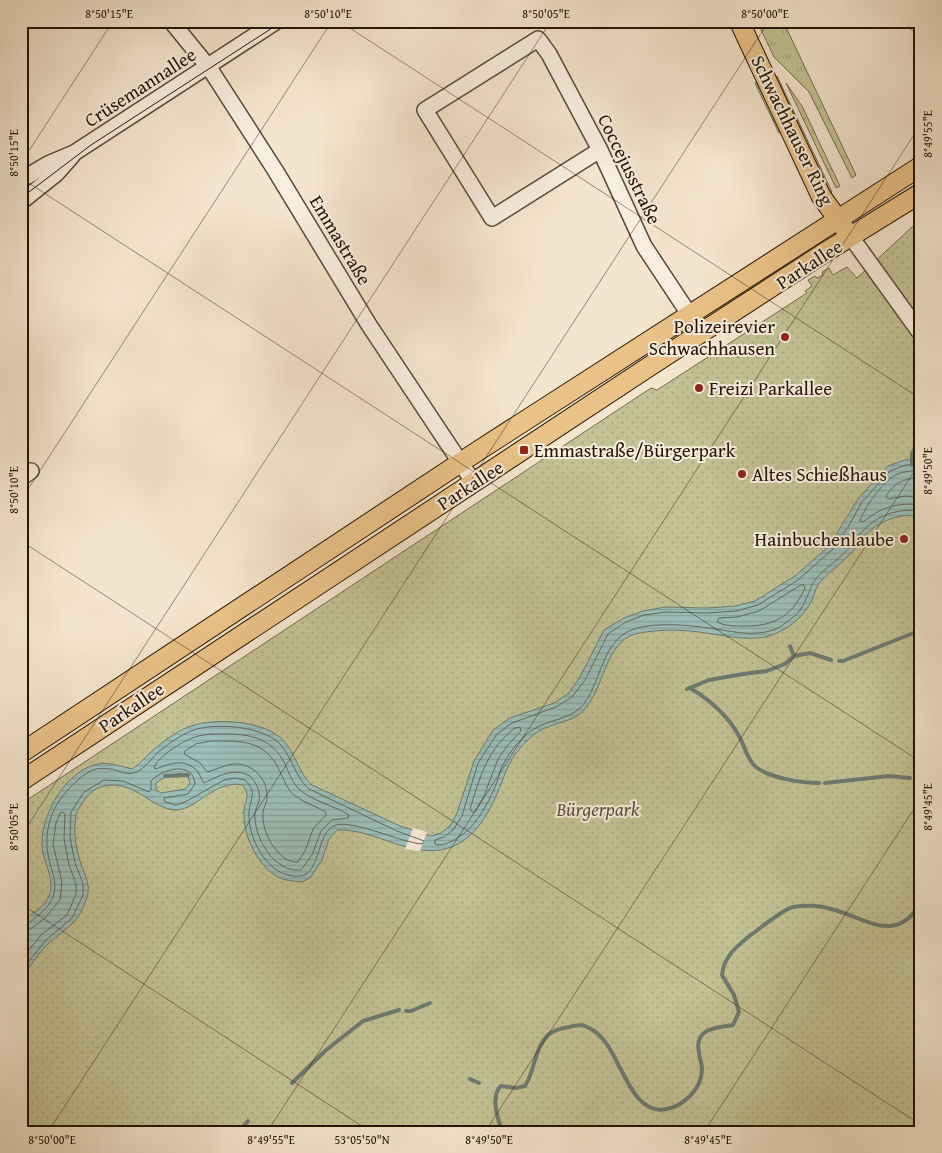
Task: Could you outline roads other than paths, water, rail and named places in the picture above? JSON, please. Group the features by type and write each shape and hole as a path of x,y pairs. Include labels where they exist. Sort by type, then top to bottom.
{"main road":[{"name":"Schwachhauser Ring","path":"739,21 821,196 851,237"},
{"name":"Parkallee","path":"21,753 460,462 921,166"},
{"name":"Parkallee","path":"21,781 642,371 921,193"}],"street":[{"name":"Emmastraße","path":"171,21 208,66 369,325 474,483"},
{"name":"Crüsemannallee","path":"21,180 48,164 74,153 277,21"},
{"name":"Coccejusstraße","path":"600,150 492,218 426,110 538,39 549,54 600,150 644,246 689,314"},
{"name":"Crüsemannallee","path":"21,202 56,174 74,153"},
{"path":"851,237 921,334"}],"water":[{"path":"921,459 921,517 897,517 876,526 819,583 809,606 801,616 793,624 777,633 760,638 751,638 691,631 661,630 637,634 622,641 611,656 590,703 580,714 540,731 526,742 510,763 489,811 483,820 470,835 454,846 439,850 410,848 366,834 337,830 329,839 322,860 310,878 302,882 290,881 274,875 266,868 249,841 244,820 247,796 243,785 233,784 223,787 190,806 174,810 167,809 122,786 111,785 92,791 81,805 75,822 76,847 88,885 84,906 76,919 45,947 21,979 21,922 44,904 51,890 42,843 46,820 57,796 64,786 83,770 98,764 113,764 132,769 165,740 187,727 201,723 239,722 264,728 283,740 303,775 312,785 400,826 431,836 441,833 450,826 457,813 474,761 493,730 510,718 554,703 569,693 580,677 604,630 624,618 643,611 666,607 707,608 735,606 755,601 795,576 829,546 858,499 888,466 905,460","holes":["181,773 188,777 190,783 185,789 161,793 156,790 156,783 171,775"]}],"waterway":[{"path":"912,465 912,453 921,439"},
{"path":"839,661 921,630"},
{"path":"790,646 794,656"},
{"path":"687,689 709,680 767,671 785,664 794,656 810,653 831,660"},
{"path":"690,688 711,703 730,722 739,736 750,761 756,767 769,774 786,779 819,783"},
{"path":"165,776 188,775"},
{"path":"825,783 889,776 910,778"},
{"path":"502,1132 495,1102 498,1090 501,1086 516,1088 525,1086 543,1041 553,1032 579,1025 591,1029 601,1037 610,1049 633,1092 642,1102 653,1109 674,1107 686,1100 699,1083 702,1069 698,1045 701,1037 710,1030 733,1025 739,1012 734,995 722,975 728,957 746,938 778,915 793,907 822,907 869,922 891,926 901,923 911,915 921,902"},
{"path":"406,1011 411,1011 430,1003"},
{"path":"292,1083 325,1051 363,1021 399,1010"},
{"path":"470,1079 479,1083"},
{"path":"239,1132 248,1121"}],"tram line":[{"path":"21,198 91,145 283,21"}],"place":[{"name":"Polizeirevier Schwachhausen","path":"785,337"},
{"name":"Freizi Parkallee","path":"699,388"},
{"name":"Emmastraße/Bürgerpark","path":"524,450"},
{"name":"Altes Schießhaus","path":"742,474"},
{"name":"Hainbuchenlaube","path":"904,539"}],"park label":[{"name":"Bürgerpark","path":"598,809"}]}
